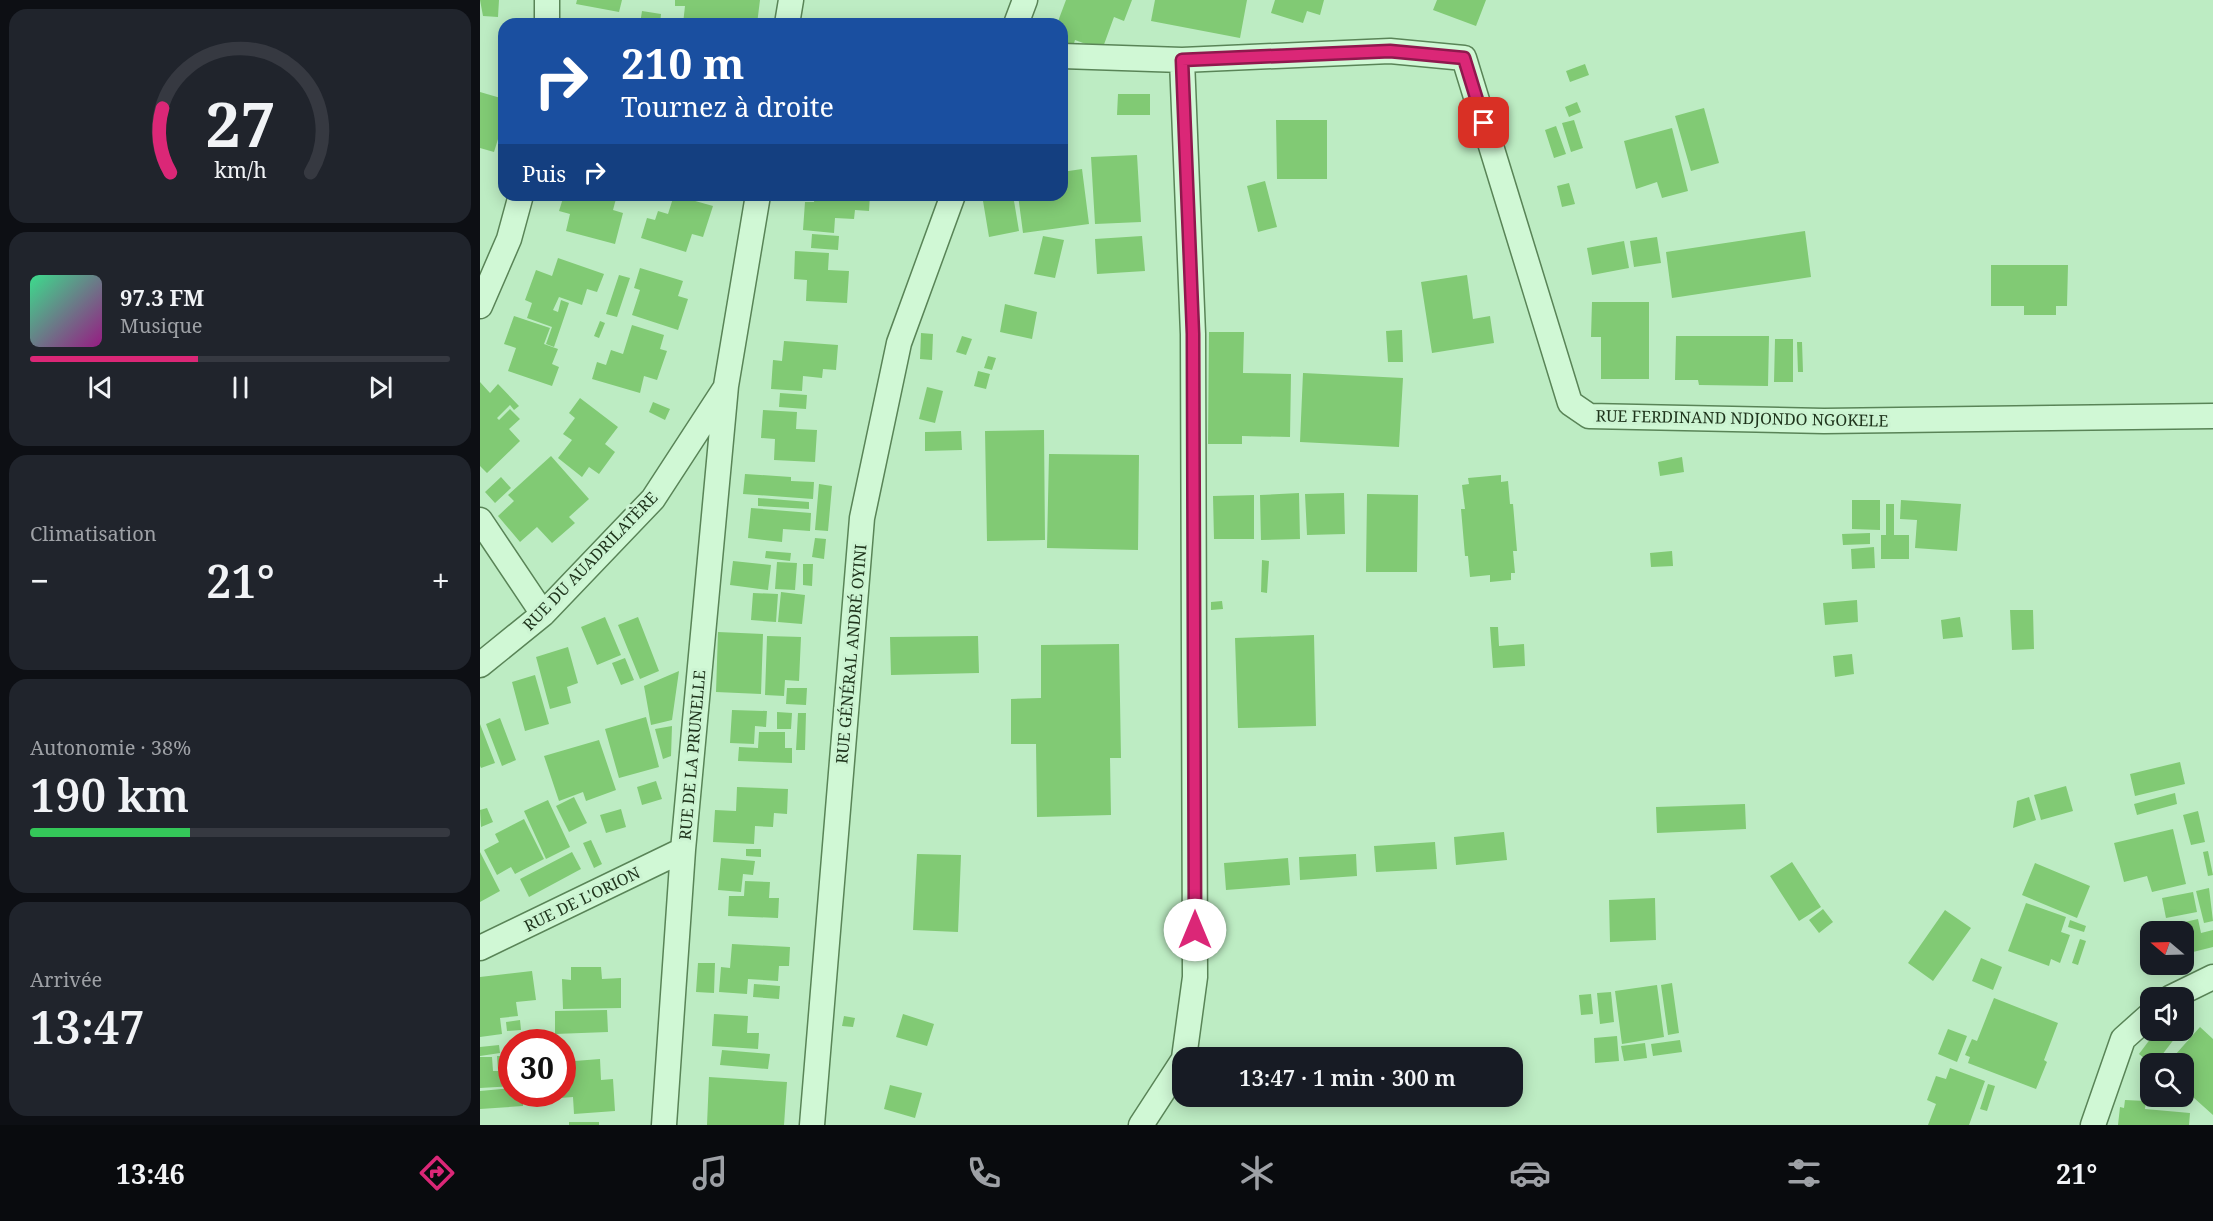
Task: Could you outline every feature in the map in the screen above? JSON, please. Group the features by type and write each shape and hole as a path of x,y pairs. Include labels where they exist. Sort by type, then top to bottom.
{"street":[{"path":"547,18 548,0"},
{"path":"788,18 791,0"},
{"path":"1018,18 1025,0"},
{"name":"RUE FERDINAND NDJONDO NGOKELE","path":"1068,56 1182,60 1390,51 1464,58 1570,403 1589,416 1824,422 2213,416"},
{"path":"1182,60 1193,334 1195,977 1185,1047"},
{"path":"480,306 509,239 519,201"},
{"name":"RUE DE LA PRUNELLE","path":"664,1125 683,850 726,386 757,201"},
{"name":"RUE GÉNÉRAL ANDRÉ OYINI","path":"812,1125 862,518 899,343 951,201"},
{"name":"RUE DU AUADRILATÈRE","path":"480,665 543,614 653,499 726,386"},
{"path":"480,520 543,614"},
{"name":"RUE DE L'ORION","path":"480,948 683,850"},
{"path":"2193,987 2213,977"},
{"path":"2093,1125 2122,1039 2140,1023"},
{"path":"1141,1125 1172,1077"}],"building":[{"path":"480,0 499,0 498,17 483,16"},
{"path":"577,0 622,0 619,12 576,4"},
{"path":"675,0 760,0 758,18 684,18 685,6 675,6"},
{"path":"1066,0 1132,0 1124,21 1114,17 1102,50 1075,40 1071,53 1068,52 1068,18 1059,18"},
{"path":"1155,0 1247,0 1240,38 1151,21"},
{"path":"1275,0 1324,0 1320,15 1307,11 1303,23 1271,13"},
{"path":"1437,0 1486,0 1476,26 1433,10"},
{"path":"642,11 661,14 661,18 641,18"},
{"path":"1585,64 1589,75 1570,82 1566,71"},
{"path":"480,92 498,97 498,139 494,152 480,148"},
{"path":"1118,94 1150,94 1150,115 1117,115"},
{"path":"1577,102 1581,112 1569,117 1565,107"},
{"path":"1704,108 1719,163 1691,171 1675,116"},
{"path":"1276,120 1327,120 1327,179 1277,179"},
{"path":"1574,120 1583,148 1571,152 1562,123"},
{"path":"1556,126 1566,154 1554,158 1545,130"},
{"path":"1672,128 1688,191 1662,198 1657,182 1636,189 1624,141"},
{"path":"1137,155 1141,222 1095,224 1091,157"},
{"path":"1082,169 1089,224 1023,233 1019,201 1068,201 1068,171"},
{"path":"1265,181 1277,227 1258,232 1247,186"},
{"path":"1569,183 1575,204 1562,207 1557,186"},
{"path":"562,201 615,201 613,210 623,213 615,244 566,231 570,214 559,211"},
{"path":"672,201 695,201 713,206 703,237 692,234 686,252 641,238 647,218 655,220 658,211 668,214"},
{"path":"870,201 869,211 855,210 854,219 835,218 834,233 803,230 805,202"},
{"path":"983,201 1014,201 1019,231 989,237"},
{"path":"1805,231 1811,277 1672,298 1666,252"},
{"path":"812,234 839,236 838,250 811,248"},
{"path":"1043,236 1064,240 1055,278 1034,274"},
{"path":"1142,236 1145,271 1097,274 1095,239"},
{"path":"1657,237 1661,263 1634,267 1630,241"},
{"path":"1624,241 1629,268 1592,275 1587,248"},
{"path":"795,251 829,253 828,270 849,271 847,303 806,301 807,280 794,279"},
{"path":"558,258 604,274 597,292 587,289 582,305 559,297 553,310 558,312 561,300 569,303 554,347 546,344 552,327 527,318 532,303 525,300 536,270 552,276"},
{"path":"1991,265 2068,265 2067,306 2056,306 2056,315 2024,315 2024,306 1991,306"},
{"path":"640,268 683,281 678,296 688,299 678,330 632,315 640,290 634,288"},
{"path":"619,275 630,278 617,317 606,314"},
{"path":"1467,275 1473,319 1490,316 1494,343 1432,353 1421,282"},
{"path":"1592,302 1649,302 1649,379 1601,379 1601,337 1591,337"},
{"path":"1005,304 1037,312 1032,339 1000,332"},
{"path":"514,316 550,328 544,344 558,349 552,364 559,367 552,386 508,371 516,348 504,344"},
{"path":"600,321 605,323 599,338 594,336"},
{"path":"632,325 664,335 660,349 667,351 657,380 644,376 640,393 592,379 597,362 606,365 611,350 623,354"},
{"path":"1402,330 1403,362 1388,362 1386,331"},
{"path":"1209,332 1244,332 1243,373 1291,374 1290,437 1242,436 1242,444 1208,444"},
{"path":"921,333 933,334 932,360 920,359"},
{"path":"962,336 972,339 966,355 956,352"},
{"path":"1676,336 1769,336 1768,386 1699,385 1698,380 1675,380"},
{"path":"1775,339 1793,339 1793,382 1774,382"},
{"path":"784,341 838,345 836,370 823,369 822,378 803,376 802,391 771,389 773,360 782,361"},
{"path":"1797,342 1802,342 1803,372 1798,372"},
{"path":"988,356 996,358 992,370 984,368"},
{"path":"978,371 990,374 986,389 974,386"},
{"path":"1303,373 1403,378 1399,447 1300,442"},
{"path":"480,382 490,393 498,384 519,406 514,410 510,405 497,418 499,420 510,409 520,419 509,429 520,441 487,473 480,466"},
{"path":"927,387 943,391 935,423 919,419"},
{"path":"780,393 807,395 806,409 779,407"},
{"path":"580,398 618,427 605,444 615,452 599,474 589,467 582,477 558,458 572,440 563,434 575,418 569,413"},
{"path":"653,402 670,409 665,420 649,412"},
{"path":"763,410 797,412 796,429 817,430 815,462 774,460 775,439 761,438"},
{"path":"1044,430 1045,540 987,541 985,431"},
{"path":"961,431 962,450 925,451 925,432"},
{"path":"1049,454 1139,455 1138,550 1047,548"},
{"path":"551,456 589,499 569,517 575,523 552,543 537,527 520,542 498,516 514,501 508,495"},
{"path":"1682,457 1684,472 1660,476 1658,462"},
{"path":"745,474 791,477 791,481 814,482 813,499 743,494"},
{"path":"1501,475 1501,482 1508,481 1510,504 1513,504 1517,551 1513,551 1515,573 1511,573 1511,580 1490,582 1490,575 1470,577 1468,556 1465,556 1461,509 1465,509 1462,485 1469,484 1468,478"},
{"path":"501,477 511,488 495,503 485,492"},
{"path":"819,484 832,486 828,531 815,530"},
{"path":"1299,493 1300,539 1261,540 1260,495"},
{"path":"1344,493 1345,534 1307,535 1305,494"},
{"path":"1367,494 1418,495 1417,572 1366,572"},
{"path":"1254,495 1254,539 1214,539 1213,496"},
{"path":"758,498 809,502 809,509 758,506"},
{"path":"1852,500 1880,500 1880,530 1852,529"},
{"path":"1901,500 1961,504 1957,551 1915,548 1917,520 1900,519"},
{"path":"1886,504 1894,504 1894,535 1909,535 1909,559 1881,559 1881,535 1886,535"},
{"path":"751,508 811,513 810,531 783,529 782,542 748,538"},
{"path":"1870,533 1870,544 1843,545 1842,534"},
{"path":"815,538 826,539 824,559 812,557"},
{"path":"1874,547 1875,568 1852,569 1851,549"},
{"path":"766,551 791,553 790,561 765,558"},
{"path":"1672,551 1673,566 1651,567 1650,553"},
{"path":"1262,560 1269,561 1267,593 1261,592"},
{"path":"733,561 771,565 768,590 730,585"},
{"path":"777,562 797,563 795,590 775,589"},
{"path":"803,564 813,564 812,586 803,585"},
{"path":"781,592 805,595 802,624 778,622"},
{"path":"753,593 778,594 776,622 751,620"},
{"path":"1857,600 1858,622 1825,625 1823,603"},
{"path":"1222,601 1223,609 1211,610 1211,602"},
{"path":"2010,610 2033,610 2034,649 2012,650"},
{"path":"605,617 621,655 597,665 581,627"},
{"path":"638,617 659,671 640,679 618,625"},
{"path":"1960,617 1963,637 1943,639 1941,620"},
{"path":"1490,627 1498,627 1499,646 1524,644 1525,666 1493,668"},
{"path":"718,632 763,634 761,694 716,692"},
{"path":"1314,635 1316,726 1238,728 1235,638"},
{"path":"767,636 801,637 799,681 785,680 784,696 765,695"},
{"path":"978,636 979,673 891,675 890,637"},
{"path":"1119,644 1121,758 1110,758 1111,815 1037,817 1036,744 1011,744 1011,699 1041,698 1041,645"},
{"path":"568,647 578,683 567,687 571,703 550,709 536,657"},
{"path":"1852,654 1854,674 1835,677 1833,656"},
{"path":"625,658 634,680 621,685 612,663"},
{"path":"679,671 672,720 651,725 644,686"},
{"path":"535,675 549,724 525,731 512,682"},
{"path":"787,688 807,688 806,705 786,704"},
{"path":"732,710 767,711 766,727 755,726 754,744 730,743"},
{"path":"777,712 792,713 791,729 777,729"},
{"path":"798,713 806,713 805,750 796,750"},
{"path":"646,717 659,767 619,778 605,729"},
{"path":"500,718 516,760 502,766 486,724"},
{"path":"480,724 495,763 481,768 480,766"},
{"path":"672,726 671,756 663,759 655,729"},
{"path":"759,732 785,732 785,748 792,748 792,763 738,761 739,747 758,748"},
{"path":"599,740 616,790 586,801 583,792 559,801 544,756"},
{"path":"2180,762 2185,784 2135,796 2130,774"},
{"path":"656,781 662,799 642,805 637,787"},
{"path":"2066,786 2073,811 2041,820 2034,795"},
{"path":"737,787 788,789 787,814 774,813 773,827 755,826 754,844 713,842 715,810 736,811"},
{"path":"2175,793 2177,804 2137,815 2134,804"},
{"path":"574,797 587,823 569,832 556,806"},
{"path":"2029,797 2036,820 2013,828 2017,801"},
{"path":"548,800 570,847 546,859 524,811"},
{"path":"1745,804 1746,829 1657,833 1656,807"},
{"path":"487,808 493,822 481,827 480,810"},
{"path":"621,809 626,827 606,833 600,815"},
{"path":"2198,811 2205,842 2191,845 2183,815"},
{"path":"524,819 544,859 515,874 511,867 497,875 484,850 499,842 495,834"},
{"path":"2173,829 2186,884 2152,892 2147,876 2124,882 2114,843"},
{"path":"1504,832 1507,860 1456,865 1454,837"},
{"path":"591,840 602,864 594,868 583,843"},
{"path":"1435,842 1437,869 1376,872 1374,846"},
{"path":"746,849 761,849 761,857 746,856"},
{"path":"2208,851 2213,875 2208,876 2203,852"},
{"path":"480,852 500,891 480,902"},
{"path":"572,852 581,869 529,897 520,879"},
{"path":"917,854 961,855 958,932 913,930"},
{"path":"1356,854 1357,876 1300,880 1299,857"},
{"path":"721,858 755,861 753,875 743,874 741,892 718,890"},
{"path":"1288,858 1290,885 1226,890 1224,863"},
{"path":"1792,862 1821,907 1799,921 1770,876"},
{"path":"2035,863 2090,886 2077,918 2022,895"},
{"path":"745,881 770,882 769,898 779,898 778,918 728,916 729,896 744,896"},
{"path":"2209,888 2213,921 2204,923 2196,891"},
{"path":"2193,892 2197,912 2166,918 2162,898"},
{"path":"1655,898 1656,940 1610,942 1609,900"},
{"path":"2026,903 2066,917 2061,932 2070,935 2060,963 2051,959 2049,966 2008,951"},
{"path":"1823,909 1833,922 1819,933 1809,920"},
{"path":"1945,910 1971,928 1933,981 1908,963"},
{"path":"2198,919 2201,933 2213,930 2213,947 2194,952 2194,921 2189,921"},
{"path":"2070,920 2086,926 2084,932 2068,927"},
{"path":"2080,939 2086,941 2078,965 2072,963"},
{"path":"732,944 790,947 789,966 779,966 778,981 748,979 747,994 719,992 721,967 730,968"},
{"path":"1981,958 2002,967 1993,990 1972,981"},
{"path":"698,963 715,963 714,993 696,992"},
{"path":"571,967 601,967 602,979 621,978 621,1008 563,1009 562,979 571,980"},
{"path":"532,971 536,1000 516,1002 518,1016 500,1018 501,1029 498,1029 498,1035 480,1037 480,977"},
{"path":"1672,983 1679,1033 1668,1035 1661,985"},
{"path":"754,984 780,986 779,999 753,997"},
{"path":"1657,985 1664,1037 1622,1044 1615,991"},
{"path":"1611,992 1614,1022 1600,1024 1597,993"},
{"path":"1591,994 1593,1014 1581,1015 1579,995"},
{"path":"1994,998 2058,1023 2044,1060 2047,1062 2036,1089 1968,1063 1970,1057 1965,1055 1972,1039 1977,1041"},
{"path":"607,1010 608,1032 576,1033 576,1029 555,1029 555,1011"},
{"path":"714,1014 748,1016 747,1033 759,1033 758,1049 712,1046"},
{"path":"903,1014 934,1024 927,1046 896,1037"},
{"path":"844,1016 855,1018 853,1027 842,1026"},
{"path":"520,1020 521,1029 507,1029 506,1022"},
{"path":"2200,1027 2213,1039 2213,1115 2194,1098 2194,1053 2177,1053 2188,1041 2194,1041 2194,1034"},
{"path":"1948,1029 1967,1036 1957,1062 1938,1054"},
{"path":"1617,1036 1619,1061 1595,1063 1594,1038"},
{"path":"1680,1040 1682,1052 1653,1056 1651,1044"},
{"path":"2149,1041 2173,1041 2163,1053 2139,1054"},
{"path":"1645,1043 1647,1058 1624,1061 1621,1046"},
{"path":"498,1045 498,1053 480,1056 480,1047"},
{"path":"722,1050 770,1054 768,1069 720,1065"},
{"path":"480,1057 492,1057 493,1071 498,1071 498,1087 480,1088"},
{"path":"600,1059 601,1080 613,1079 615,1111 574,1114 576,1061"},
{"path":"1950,1068 1985,1081 1969,1125 1928,1125 1936,1104 1927,1100 1936,1076 1946,1079"},
{"path":"709,1077 787,1082 784,1125 707,1125"},
{"path":"1988,1084 1995,1086 1987,1111 1980,1109"},
{"path":"890,1085 922,1093 915,1118 884,1109"},
{"path":"498,1089 498,1107 509,1107 480,1109 480,1091"},
{"path":"2125,1100 2140,1101 2140,1107 2145,1107 2145,1109 2190,1113 2189,1125 2118,1125 2120,1107 2124,1108"},
{"path":"569,1122 599,1122 599,1125 569,1125"}],"route":[{"path":"1195,930 1193,334 1182,60 1390,51 1464,58 1484,123"}]}
